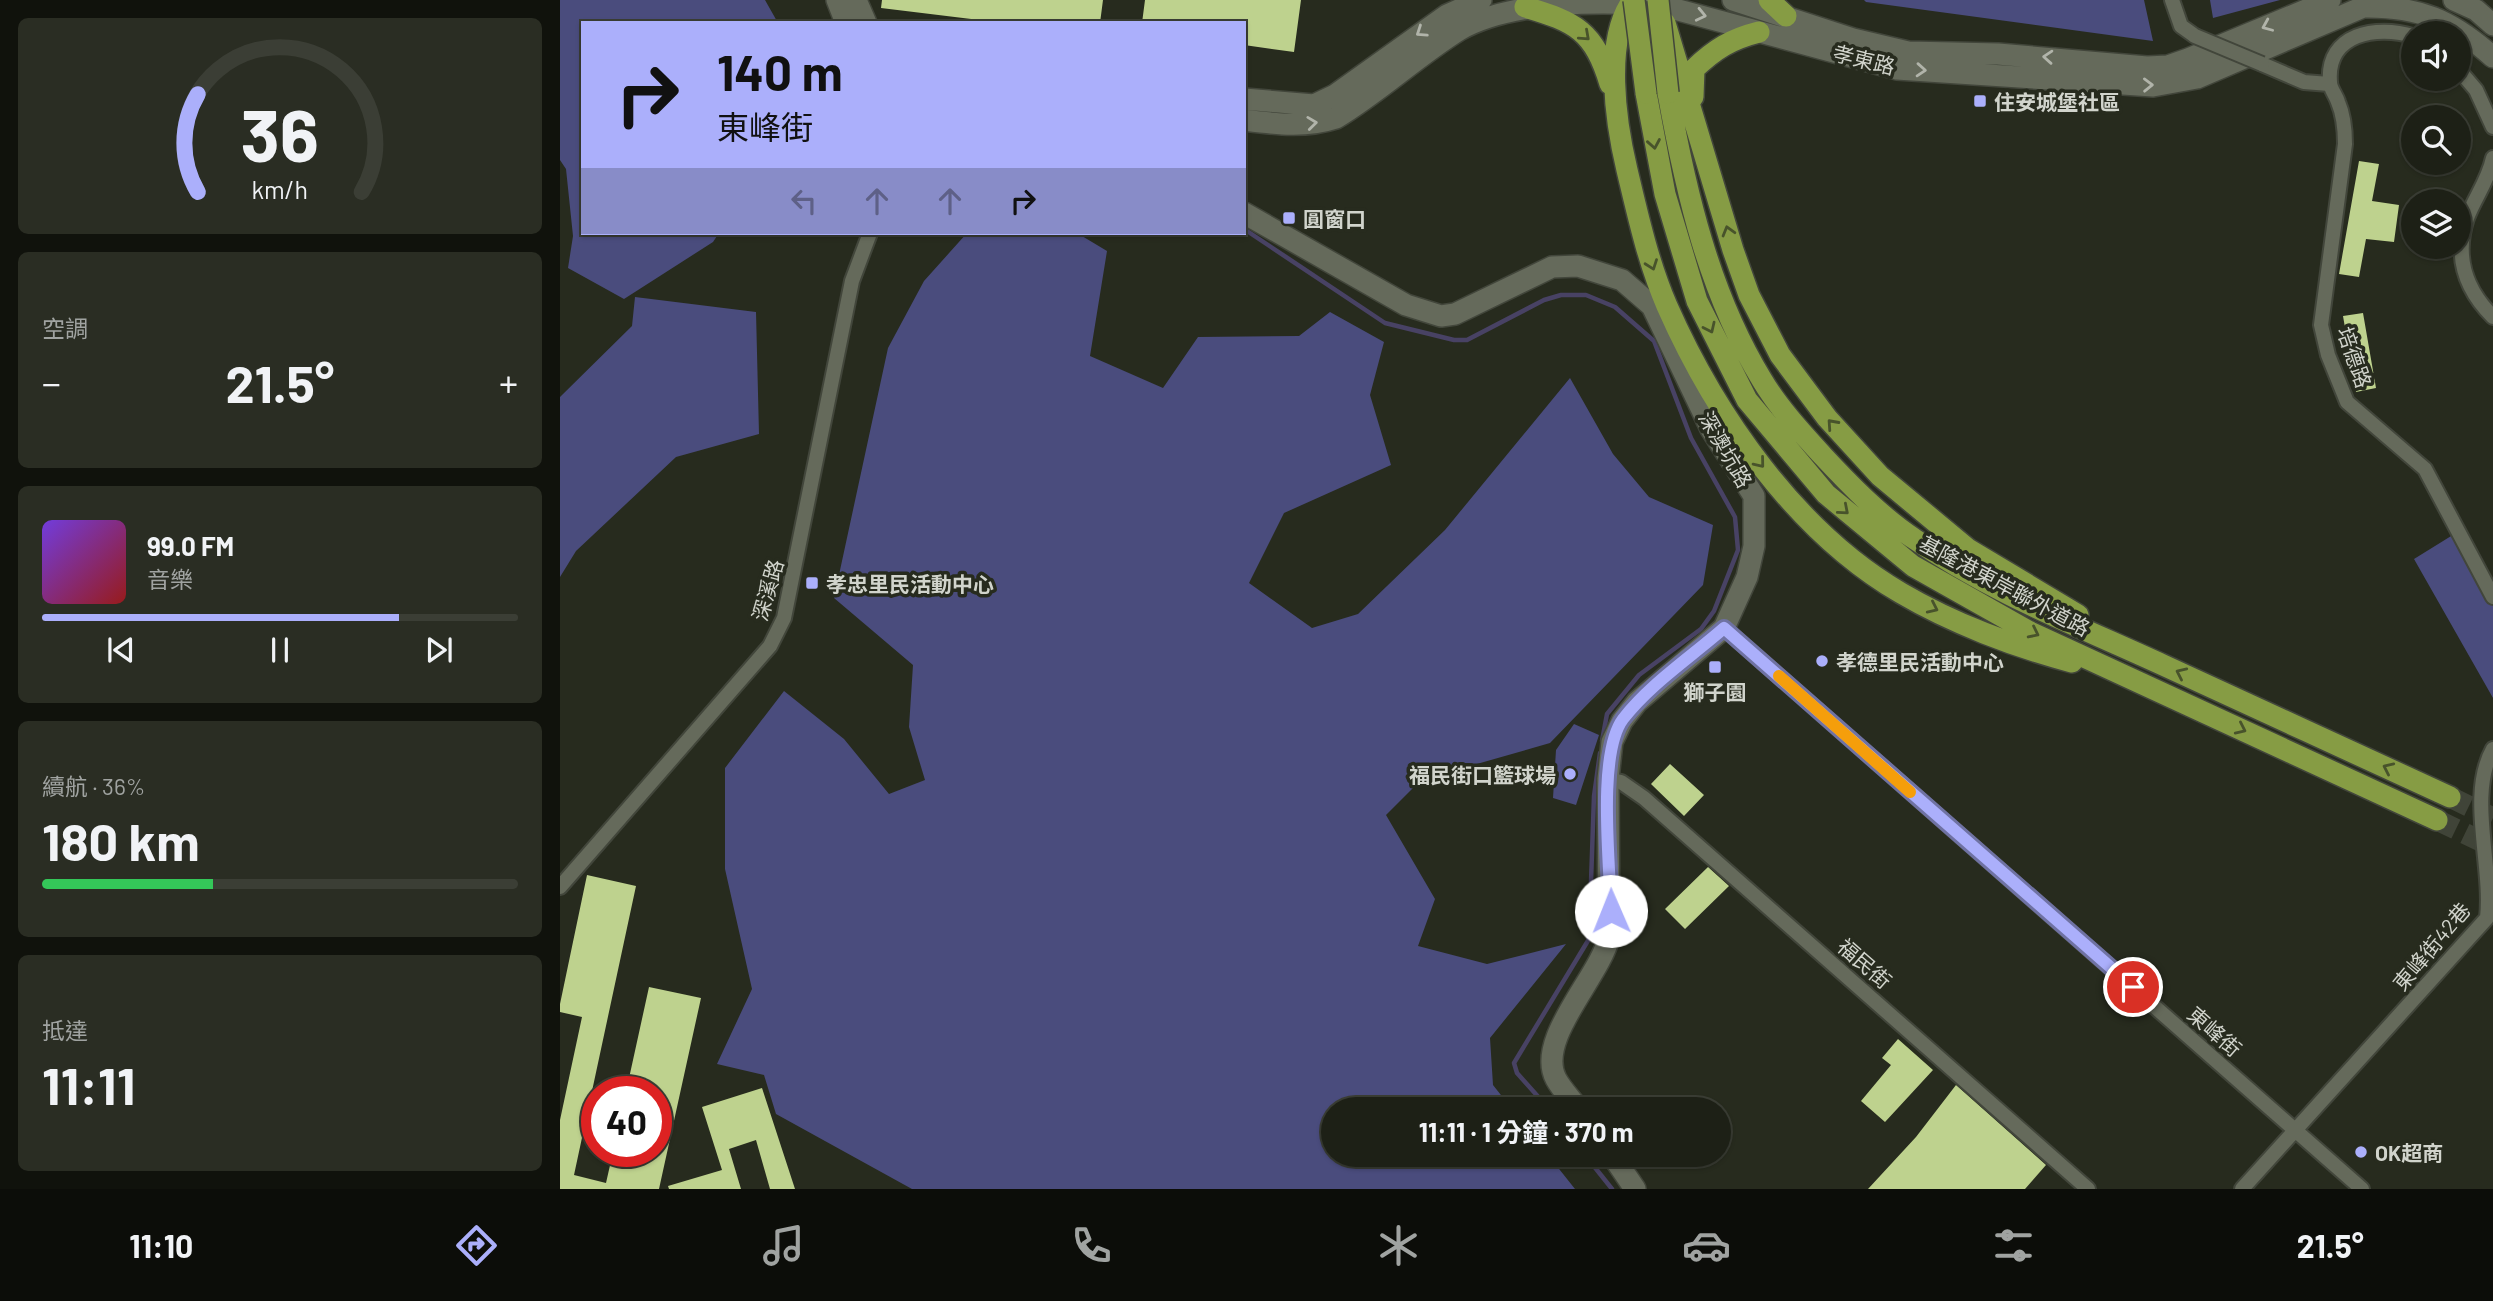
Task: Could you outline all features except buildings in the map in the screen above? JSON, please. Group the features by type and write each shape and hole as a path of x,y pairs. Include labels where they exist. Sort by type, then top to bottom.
{"highway":[{"path":"1769,0 1786,16"},
{"path":"1620,144 1615,43 1632,1"},
{"name":"基隆港東岸聯外道路","path":"1632,1 1665,194 1697,301 1747,400 1826,494 1913,566 2030,632 2437,820"},
{"path":"1657,2 1749,295 1780,355 1827,418 1880,476 1968,549 2140,654"},
{"name":"基隆港東岸聯外道路","path":"1657,2 1668,93 1687,188 1710,269 1763,382 1804,436 1846,481 1910,536 1966,572 2044,612 2449,797"},
{"path":"1525,7 1566,19 1594,42 1610,82 1620,144 1644,242 1667,306 1739,437 1783,491 1839,548 1900,593 2041,654 2135,680"},
{"path":"1702,140 1694,104 1695,69 1725,43 1759,32"}],"main road":[{"path":"837,0 845,21"},
{"path":"856,0 865,21"},
{"path":"1246,99 1314,105 1335,94 1447,15 1481,0"},
{"name":"孝東路","path":"1733,0 1853,39 1908,52 1998,54 2147,67 2178,63 2330,0"},
{"path":"2454,0 2476,9 2493,25"},
{"name":"孝東路","path":"1246,120 1288,125 1317,124 1336,118 1462,28 1525,7 1632,1 1657,2 1897,69 2153,86 2197,78 2363,7 2392,6 2421,13 2463,31 2493,57"},
{"name":"深澳坑路","path":"1246,214 1406,305 1429,313 1455,314 1552,267 1578,266 1622,280 1640,292 1662,324 1711,429 1754,496 1754,547 1747,577 1724,628 1637,702 1622,721 1612,742 1608,779 1609,937 1601,959 1564,1023 1552,1064 1556,1079 1569,1097"},
{"path":"1620,1167 1635,1189"}],"street":[{"path":"2172,0 2181,26 2195,36 2304,82 2329,84 2331,64 2340,49 2355,37 2374,29 2401,34"},
{"name":"培德路","path":"2329,84 2345,125 2343,169 2323,296 2321,325 2328,355 2347,402 2425,468 2493,597"},
{"path":"2471,84 2493,127"},
{"path":"2493,158 2489,177 2467,219 2461,259 2466,283 2478,302 2493,317"},
{"name":"深溪路","path":"560,887 762,655 784,618 852,281 869,235"},
{"name":"東峰街","path":"1724,628 2361,1189"},
{"name":"東峰街42巷","path":"2242,1189 2487,918 2492,897 2483,782 2493,749"},
{"name":"福民街","path":"1608,779 1621,782 1644,797 2088,1189"}],"shaded area":[{"path":"560,0 765,0 777,21 581,21 581,235 718,235 713,242 624,299 568,268 573,236 566,169 560,160"},
{"path":"1864,0 2144,0 2153,41 1866,2"},
{"path":"2210,0 2280,0 2213,18"},
{"path":"965,235 1080,235 1107,251 1090,356 1163,388 1198,337 1299,336 1330,312 1384,342 1370,395 1391,465 1284,513 1249,583 1312,628 1358,614 1445,530 1570,378 1613,454 1649,497 1713,525 1703,585 1550,743 1421,780 1386,815 1435,899 1418,946 1487,964 1566,944 1490,1038 1493,1085 1502,1097 1321,1097 1321,1167 1558,1167 1575,1189 912,1189 776,1114 764,1075 717,1064 752,989 725,869 725,768 784,691 844,739 889,794 925,780 909,727 913,665 834,598 888,348 924,281"},
{"path":"635,297 756,312 759,434 676,457 576,551 560,577 560,397 632,326"},
{"path":"2456,533 2493,605 2493,698 2414,559"},
{"name":"福民街口籃球場","path":"1574,724 1599,735 1576,805 1553,798 1556,750"}],"waterway":[{"path":"1246,230 1385,323 1454,340 1467,340 1544,300 1561,295 1586,295 1615,307 1654,341 1691,438 1735,517 1738,550 1714,611 1701,629 1639,675 1607,714 1602,741"},
{"path":"1538,1097 1517,1073 1514,1063 1589,939 1594,796 1600,753"},
{"path":"1595,1167 1612,1189"}],"tunnel":[{"path":"2450,797 2493,818"},
{"path":"2437,820 2493,847"}],"slow traffic":[{"path":"1779,676 1910,792"}],"place":[{"name":"住安城堡社區","path":"1980,101"},
{"name":"圓窗口","path":"1289,218"},
{"name":"孝忠里民活動中心","path":"812,583"},
{"name":"孝德里民活動中心","path":"1822,661"},
{"name":"獅子園","path":"1715,667"},
{"name":"福民街口籃球場","path":"1570,774"},
{"name":"OK超商","path":"2361,1152"}],"route":[{"path":"1611,911 1608,779 1612,742 1622,721 1637,702 1724,628 2133,987"}]}
